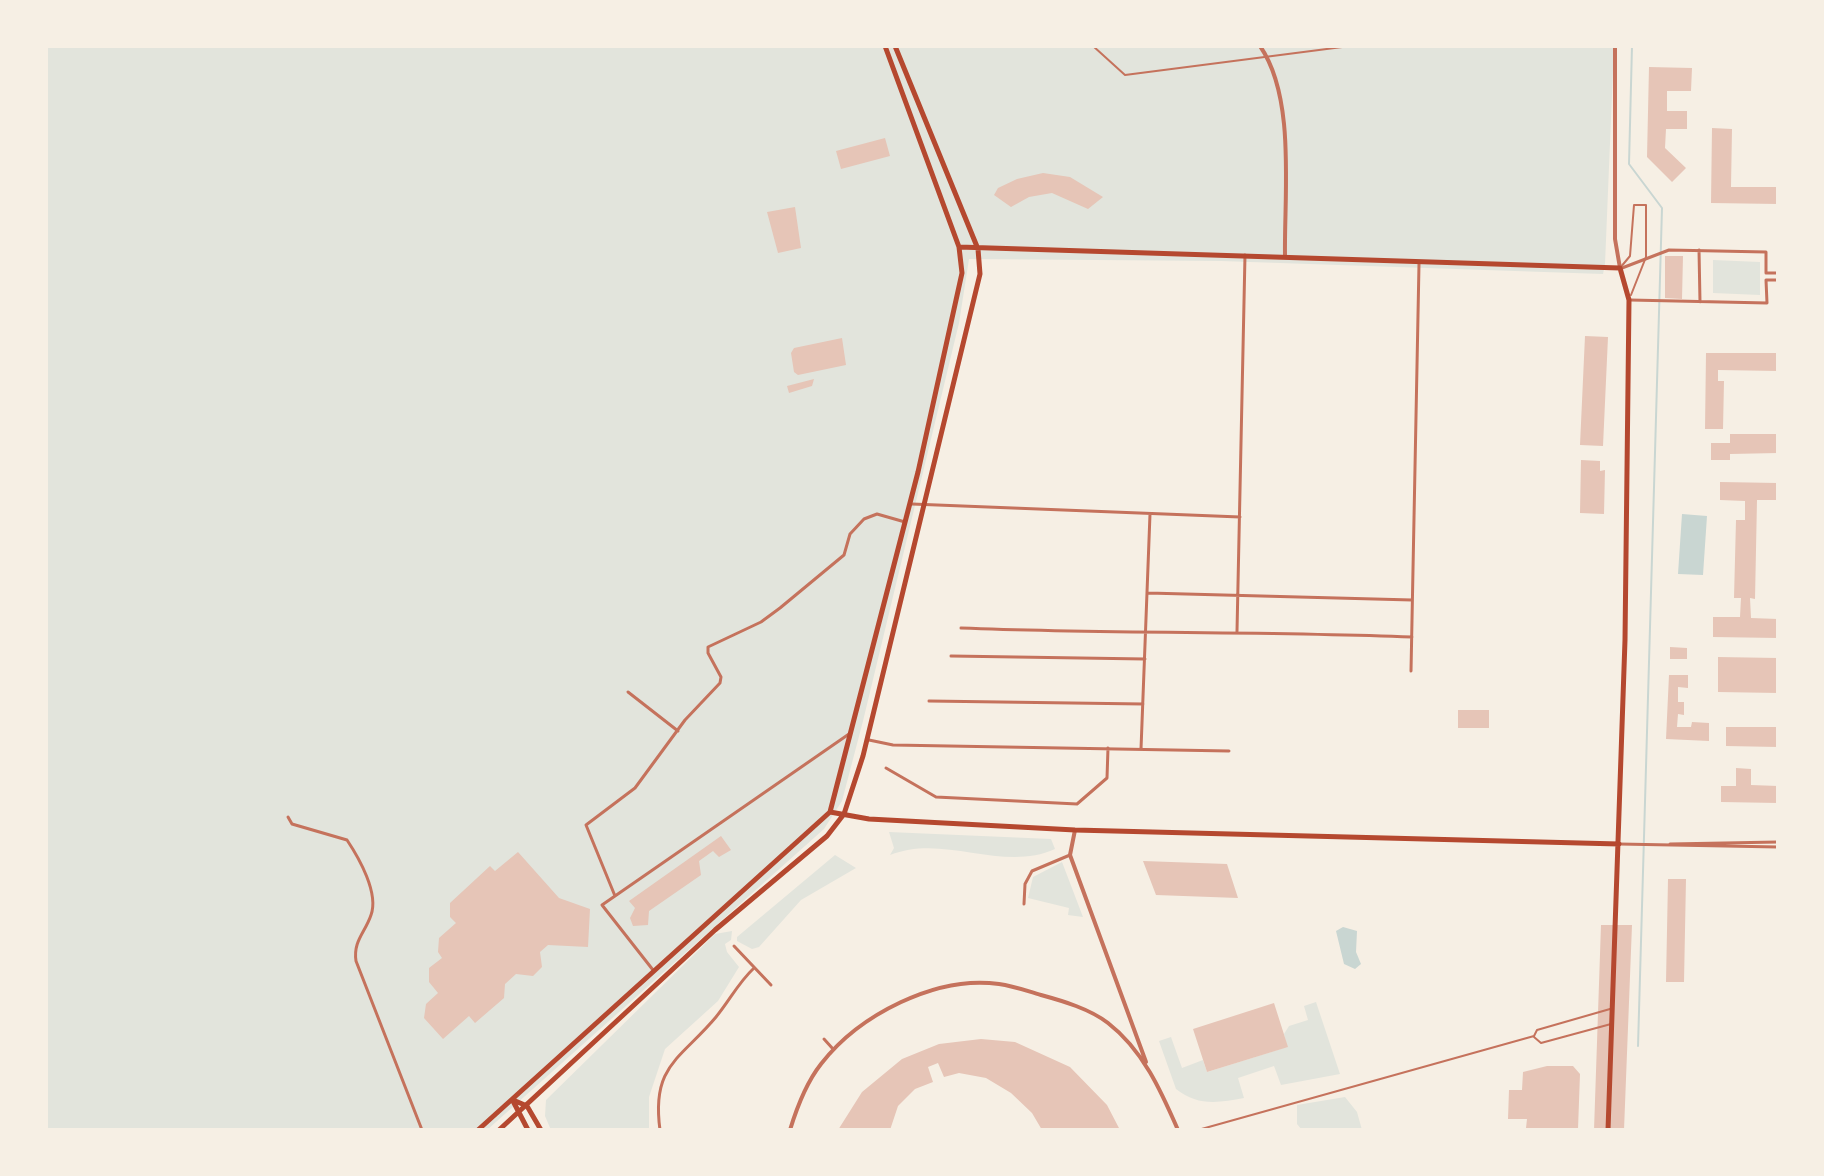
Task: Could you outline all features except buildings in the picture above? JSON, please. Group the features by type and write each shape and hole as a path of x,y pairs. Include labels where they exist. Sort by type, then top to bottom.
{"main road":[{"path":"478,1130 830,812 910,503 962,273 959,247 885,46"},
{"path":"499,1130 715,930 827,836 844,814 867,739 980,274 978,249 895,46"},
{"path":"959,247 1620,268 1629,300 1625,640 1608,1130"},
{"path":"830,812 869,819 1075,830 1619,844"},
{"path":"513,1100 527,1106 541,1130"},
{"path":"513,1100 528,1130"}],"street":[{"path":"1260,46 1268,57 1282,101 1285,256"},
{"path":"1615,46 1615,239 1620,268 1666,251 1766,252 1767,303 1629,300"},
{"path":"1699,250 1700,302"},
{"path":"1237,631 1245,255"},
{"path":"1411,671 1419,260"},
{"path":"1766,273 1778,273"},
{"path":"1766,280 1778,280"},
{"path":"910,503 923,507 1240,517"},
{"path":"615,896 586,825 635,788 678,731 720,683 708,647 761,622 844,555 850,534 864,519 877,514 905,522"},
{"path":"1141,749 1150,514"},
{"path":"1148,593 1412,600"},
{"path":"961,628 1146,635 1237,631 1412,637"},
{"path":"951,656 1145,659"},
{"path":"628,692 678,731"},
{"path":"929,701 1143,704"},
{"path":"653,970 602,905 852,731"},
{"path":"867,739 893,745 1229,751"},
{"path":"886,768 936,797 1077,804 1107,778 1108,748"},
{"path":"288,817 292,824 347,840 370,888 374,906 354,948 356,961 422,1130"},
{"path":"1075,830 1070,855 1146,1064 1178,1130"},
{"path":"1619,844 1778,844"},
{"path":"1024,904 1028,876 1039,866 1070,855"},
{"path":"734,946 771,985"},
{"path":"660,1130 660,1090 667,1069 678,1053 712,1021 734,987 754,968"},
{"path":"790,1130 804,1092 833,1049 878,1015 909,999 951,986 996,983 1067,1002 1108,1023 1146,1064"},
{"path":"824,1039 833,1049"}],"lane":[{"path":"1093,46 1125,75 1350,46"},
{"path":"1620,268 1630,256 1634,205 1646,205 1646,257 1629,300"},
{"path":"1198,1130 1534,1036 1537,1030 1612,1008"},
{"path":"1534,1036 1541,1043 1612,1024"}],"shaded area":[{"path":"46,46 1614,46 1605,264 1603,274 1221,261 969,259 959,323 863,721 842,801 824,829 487,1130 46,1130"},
{"path":"1713,260 1760,262 1760,295 1713,293"},
{"path":"1682,514 1707,516 1703,575 1678,574"},
{"path":"889,832 1051,839 1055,849 1014,857 931,848 910,849 890,855 894,848"},
{"path":"835,855 856,868 801,900 759,947 752,949 737,941 737,937"},
{"path":"1062,862 1083,917 1068,915 1069,908 1028,898 1033,877"},
{"path":"1343,927 1357,931 1356,952 1361,964 1355,969 1344,964 1336,931"},
{"path":"732,931 731,940 725,944 727,952 739,967 718,1001 665,1049 649,1097 649,1130 551,1130 545,1116 546,1100 715,934"},
{"path":"1316,1002 1340,1074 1281,1085 1274,1066 1238,1078 1244,1098 1225,1101 1200,1101 1176,1089 1159,1041 1171,1037 1182,1068 1203,1060 1207,1072 1287,1047 1284,1034 1289,1026 1308,1020 1304,1006"},
{"path":"1345,1097 1357,1112 1362,1130 1302,1130 1297,1124 1297,1105"}],"waterway":[{"path":"1632,46 1629,164 1662,208 1638,1046"}]}
